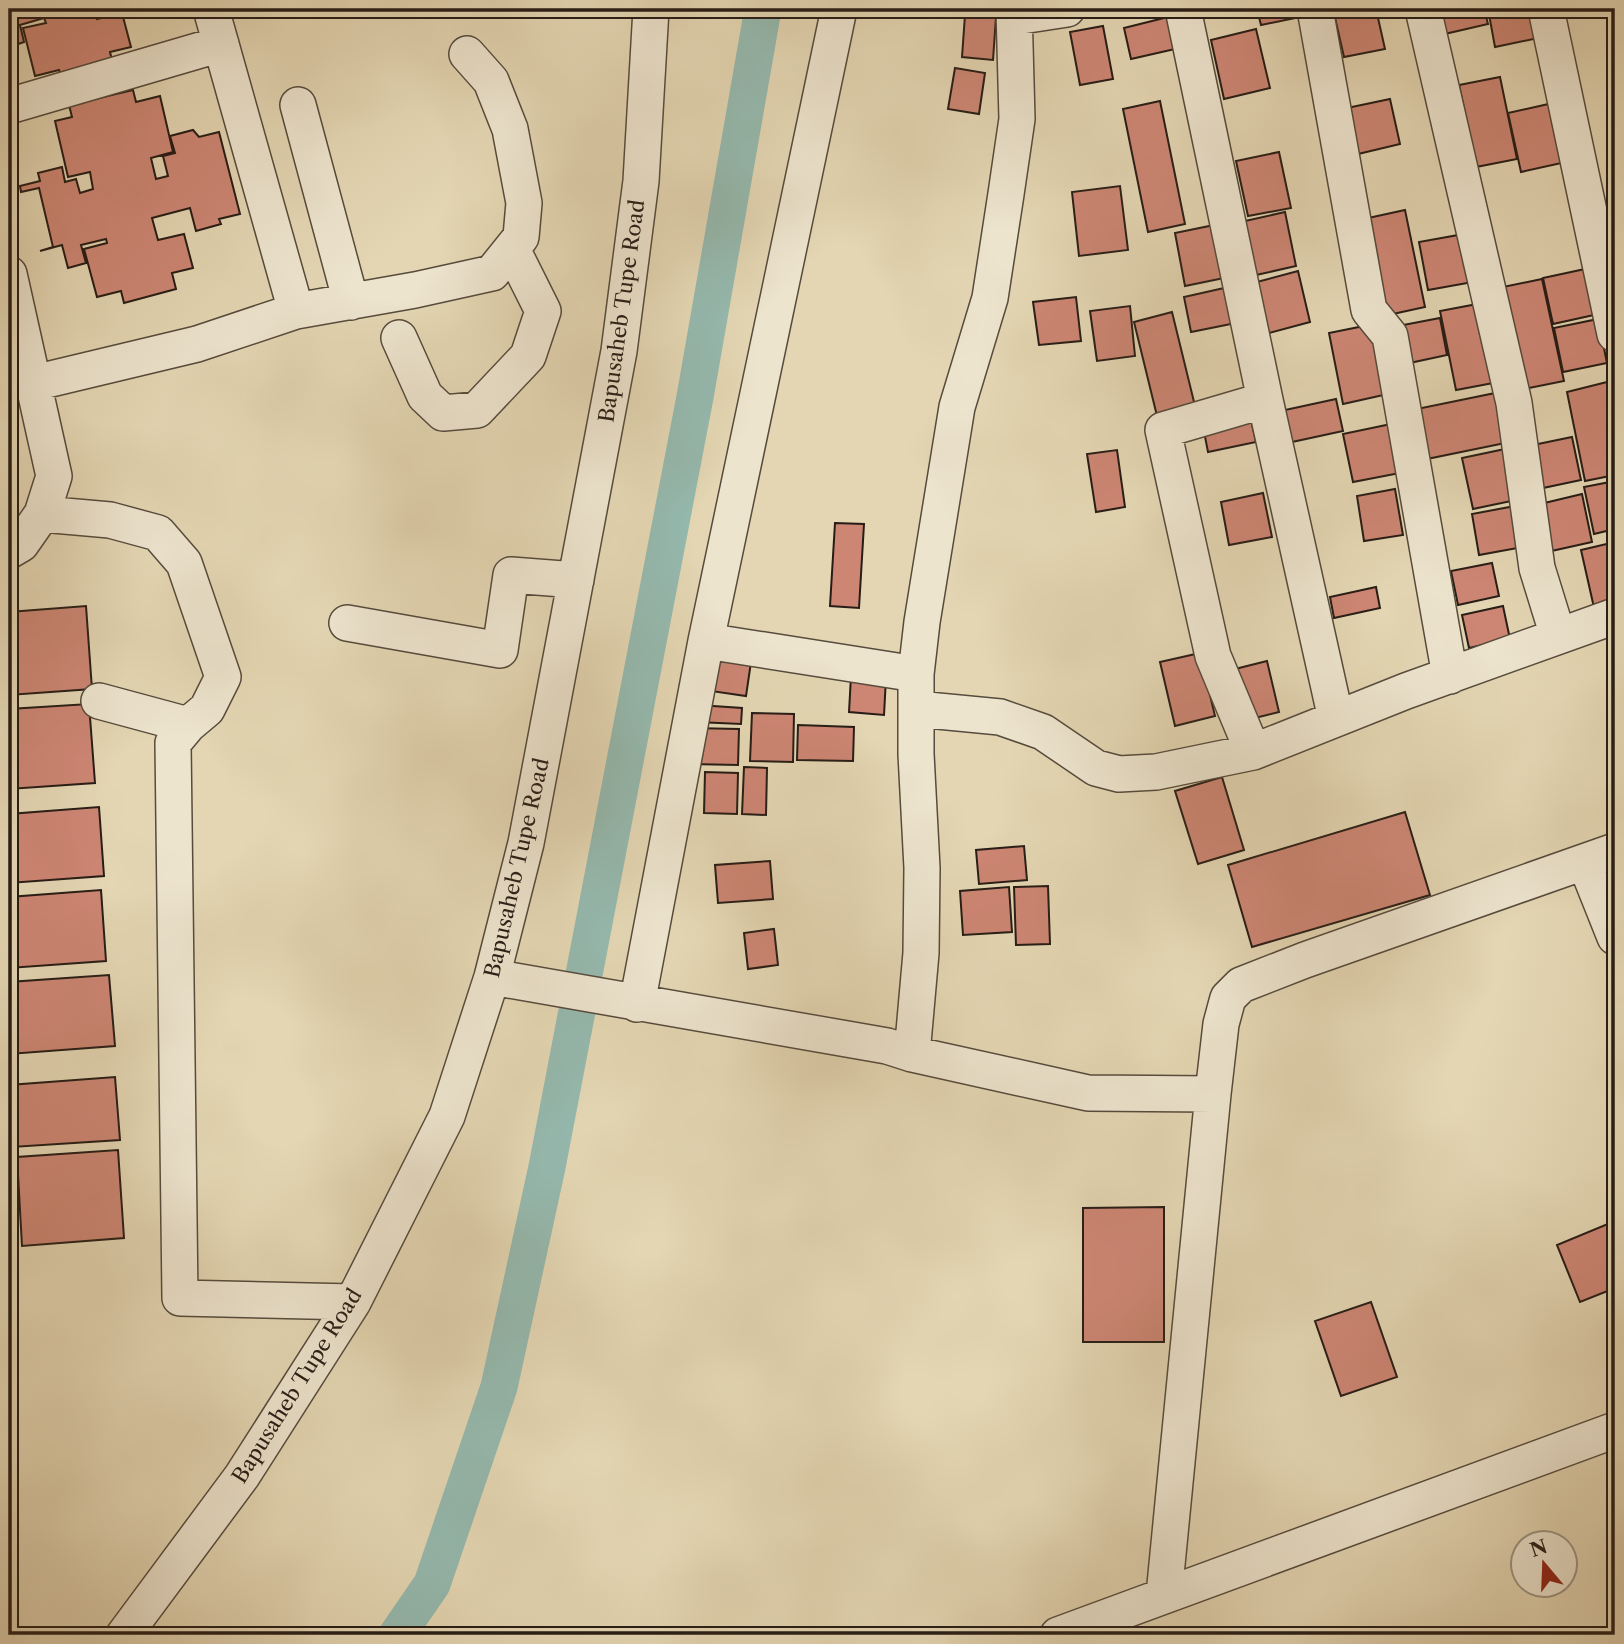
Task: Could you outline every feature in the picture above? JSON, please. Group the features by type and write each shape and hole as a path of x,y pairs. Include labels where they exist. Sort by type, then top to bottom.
{"street":[{"path":"211,9 296,312"},
{"name":"Bapusaheb Tupe Road","path":"124,1635 242,1476 353,1302 447,1116 502,979 619,351 641,181 651,9"},
{"path":"623,1001 706,641 839,9"},
{"path":"912,1054 921,953 922,868 916,754 916,674 922,622 957,407 990,298 1008,182 1017,119 1015,13 1067,9"},
{"path":"1183,9 1265,400 1336,719"},
{"path":"1315,9 1369,310 1390,337 1450,676"},
{"path":"1423,9 1514,403 1537,568 1558,636"},
{"path":"1546,9 1615,334"},
{"path":"9,106 221,44"},
{"path":"34,383 197,344 296,312 492,273 522,237 524,203 510,129 491,80 467,54"},
{"path":"298,105 351,302"},
{"path":"399,338 425,396 434,405 443,413 477,410 528,356 542,311 512,249"},
{"path":"9,274 54,476 42,514 21,544 9,551"},
{"path":"1253,752 1213,656 1163,430 1265,400"},
{"path":"42,514 110,520 158,533 184,563 223,677 207,709 188,725 173,743 180,1298 353,1302"},
{"path":"347,623 500,650 511,575 576,580"},
{"path":"917,709 1000,717 1043,732 1096,768 1119,774 1156,772 1253,752 1615,616"},
{"path":"706,641 916,674"},
{"path":"99,701 188,725"},
{"path":"1164,1595 1213,1094 1228,998 1241,985 1600,857 1615,936"},
{"path":"502,979 887,1046 1088,1093 1213,1094"},
{"path":"1058,1635 1615,1430"}],"building":[{"path":"9,9 94,9 97,19 122,13 131,47 110,52 114,69 63,82 59,70 35,76 23,28 46,23 44,18 20,25 24,42 9,47"},
{"path":"1257,9 1303,9 1305,16 1261,25"},
{"path":"1333,9 1376,9 1385,49 1344,57"},
{"path":"1430,9 1484,9 1488,24 1436,36"},
{"path":"1488,9 1538,9 1543,37 1495,47"},
{"path":"965,15 996,17 993,60 962,57"},
{"path":"1168,17 1175,49 1131,59 1124,28"},
{"path":"1103,26 1113,79 1080,85 1070,32"},
{"path":"1256,29 1270,88 1224,99 1211,40"},
{"path":"955,68 985,73 979,114 948,109"},
{"path":"1500,77 1517,159 1476,167 1459,85"},
{"path":"133,90 136,102 160,96 173,152 151,158 156,179 168,176 163,156 175,153 170,136 193,130 199,137 219,132 240,214 219,219 221,224 196,231 190,208 152,218 158,240 184,234 193,268 172,273 176,289 124,303 121,291 97,297 84,249 107,243 106,239 81,245 86,263 68,268 62,245 40,251 53,247 39,188 21,192 20,186 40,181 38,173 62,167 65,182 76,179 80,193 93,189 90,172 68,177 55,121 72,117 69,105"},
{"path":"1390,99 1400,144 1358,154 1347,108"},
{"path":"1160,101 1185,224 1148,232 1123,109"},
{"path":"1553,103 1566,162 1521,172 1508,113"},
{"path":"1279,152 1291,208 1248,216 1236,161"},
{"path":"1120,186 1128,250 1079,256 1072,192"},
{"path":"1405,210 1425,307 1379,317 1359,220"},
{"path":"1285,212 1296,266 1256,275 1245,221"},
{"path":"1219,224 1229,277 1185,286 1175,233"},
{"path":"1464,234 1473,282 1428,290 1419,242"},
{"path":"1585,269 1594,315 1553,324 1543,278"},
{"path":"1298,271 1310,322 1269,333 1257,282"},
{"path":"1542,279 1564,381 1519,390 1498,288"},
{"path":"1233,286 1241,322 1191,332 1184,297"},
{"path":"1076,297 1081,341 1039,345 1033,302"},
{"path":"1488,302 1504,381 1456,390 1440,311"},
{"path":"1130,306 1135,356 1097,361 1090,311"},
{"path":"1172,312 1195,406 1157,416 1134,322"},
{"path":"1440,318 1447,355 1405,364 1398,326"},
{"path":"1598,319 1607,363 1563,372 1554,328"},
{"path":"1374,324 1388,394 1343,404 1329,333"},
{"path":"1607,382 1615,415 1615,475 1585,481 1567,392"},
{"path":"1505,391 1515,441 1422,460 1412,410"},
{"path":"1336,399 1343,431 1292,442 1285,410"},
{"path":"1249,411 1256,442 1208,452 1202,421"},
{"path":"1391,424 1400,473 1353,482 1343,434"},
{"path":"1572,437 1581,480 1543,488 1533,445"},
{"path":"1505,449 1516,500 1473,509 1462,458"},
{"path":"1117,450 1125,507 1096,512 1087,454"},
{"path":"1615,481 1615,529 1594,534 1584,487"},
{"path":"1395,489 1403,535 1364,541 1357,496"},
{"path":"1263,493 1272,537 1229,545 1221,502"},
{"path":"1582,494 1592,542 1547,552 1536,505"},
{"path":"1515,506 1523,547 1479,555 1472,514"},
{"path":"835,523 864,524 859,608 830,606"},
{"path":"1615,542 1615,608 1595,612 1581,550"},
{"path":"1492,563 1499,596 1458,605 1451,571"},
{"path":"1376,587 1380,608 1334,618 1330,597"},
{"path":"86,606 92,689 9,695 9,612"},
{"path":"1503,606 1510,639 1469,648 1462,615"},
{"path":"1200,653 1215,716 1175,726 1160,662"},
{"path":"716,657 751,662 746,696 711,691"},
{"path":"1267,661 1279,712 1243,721 1231,670"},
{"path":"851,676 886,678 884,715 849,712"},
{"path":"89,704 95,783 9,789 9,709"},
{"path":"698,705 742,708 741,724 697,722"},
{"path":"752,713 794,714 793,762 750,761"},
{"path":"798,725 854,727 853,761 797,760"},
{"path":"691,728 739,729 738,765 690,764"},
{"path":"744,767 767,768 766,815 742,814"},
{"path":"705,772 738,773 737,814 704,813"},
{"path":"1222,777 1244,850 1198,864 1175,791"},
{"path":"99,807 104,876 9,883 9,814"},
{"path":"1405,812 1430,895 1252,947 1228,865"},
{"path":"1024,846 1027,880 979,884 976,850"},
{"path":"770,861 773,899 718,903 715,865"},
{"path":"1048,886 1050,944 1016,945 1014,887"},
{"path":"1009,887 1012,932 963,935 960,891"},
{"path":"101,890 106,961 9,968 9,897"},
{"path":"774,929 778,965 748,969 744,933"},
{"path":"109,975 115,1046 9,1054 9,982"},
{"path":"115,1077 120,1140 12,1147 9,1085"},
{"path":"118,1150 124,1238 22,1246 17,1157"},
{"path":"1164,1207 1164,1342 1083,1342 1083,1208"},
{"path":"1615,1221 1615,1288 1580,1302 1557,1245"},
{"path":"1371,1302 1397,1377 1341,1396 1315,1321"}],"waterway":[{"path":"397,1635 432,1584 499,1387 547,1167 695,397 763,9"}]}
